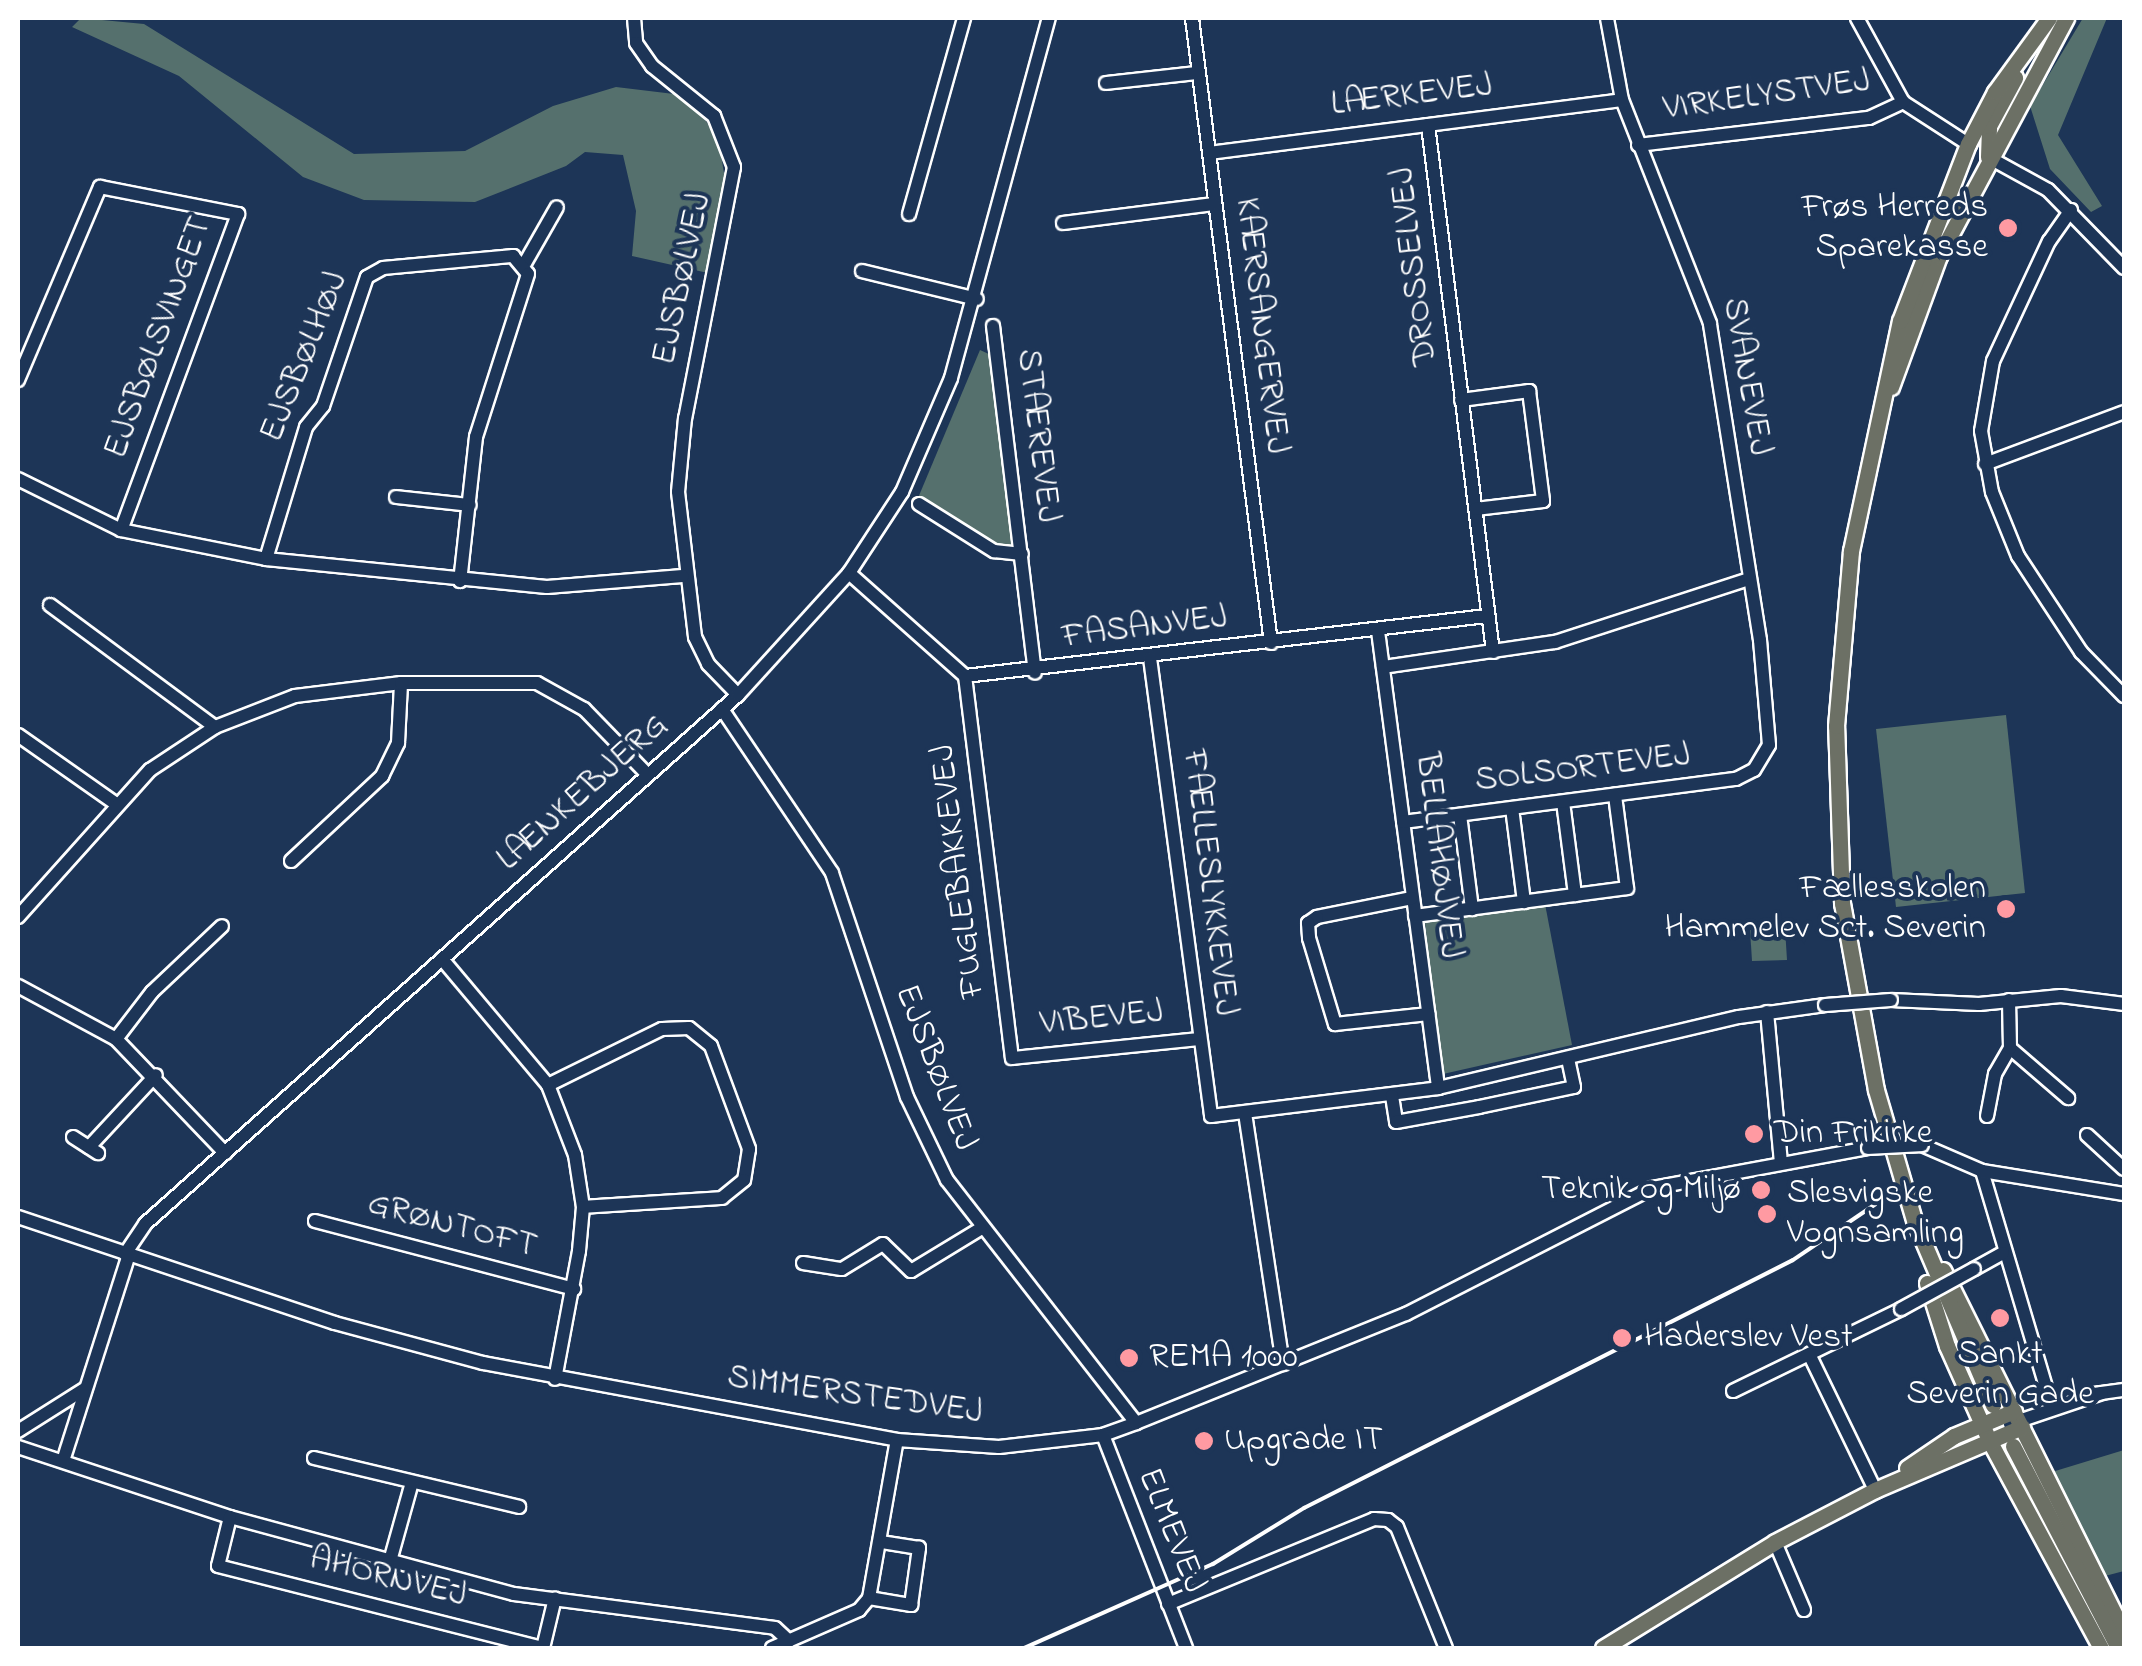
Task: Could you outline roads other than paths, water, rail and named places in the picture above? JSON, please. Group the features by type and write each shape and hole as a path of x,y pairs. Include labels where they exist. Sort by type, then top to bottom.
{"main road":[{"path":"2049,18 1968,144 1900,321 1865,477 1842,626 1836,814 1853,974 1876,1090 1914,1220 1932,1305 1986,1432 2101,1648"},
{"path":"1928,283 1988,157 2066,18"},
{"path":"1988,157 1989,126 2033,38"},
{"path":"1968,144 1988,157"},
{"path":"1865,477 1966,173 1968,144"},
{"path":"1914,1220 1993,1404"},
{"path":"1914,1220 2124,1633"},
{"path":"1602,1648 1775,1542 2018,1419"},
{"path":"1875,1490 1936,1463 1986,1432"},
{"path":"2014,1446 2118,1648"}],"street":[{"name":"EJSBØLVEJ","path":"634,18 636,43 652,66 714,116 734,167 684,418 678,492 684,576 695,637 708,664 738,695"},
{"path":"909,214 964,18"},
{"name":"LÆNKEBJERG","path":"127,1254 145,1224 738,695 850,573 902,492 977,299 1050,18"},
{"name":"KÆRSANGERVEJ","path":"1192,18 1270,642"},
{"name":"SVANEVEJ","path":"1607,18 1622,100 1710,324 1771,730 1763,760"},
{"path":"1857,18 1903,102 1968,144"},
{"path":"1106,84 1197,73"},
{"name":"LÆRKEVEJ","path":"1209,152 1622,100"},
{"name":"VIRKELYSTVEJ","path":"1638,145 1870,118 1903,102"},
{"name":"DROSSELVEJ","path":"1428,125 1493,652"},
{"path":"1988,157 2072,210 2124,268"},
{"name":"EJSBØLSVINGET","path":"18,380 100,187 238,214 121,530"},
{"path":"1063,223 1214,204"},
{"path":"460,581 476,437 528,274 525,263 557,207"},
{"path":"2072,210 2050,241 1989,374 1981,407 1984,464 2018,556 2048,609 2124,696"},
{"name":"EJSBØLHØJ","path":"266,559 306,427 323,406 367,277 383,268 438,267 504,256 525,263"},
{"path":"862,271 977,299"},
{"name":"STÆREVEJ","path":"993,326 1035,672"},
{"name":"DROSSELVEJ","path":"1461,400 1529,390 1542,501 1475,509"},
{"path":"1984,464 2124,412"},
{"path":"18,480 121,530 266,559 547,587 684,576"},
{"path":"396,497 470,504"},
{"name":"STÆREVEJ","path":"920,504 994,551 1022,554"},
{"path":"850,573 965,676"},
{"path":"1383,667 1493,652 1595,631 1750,579"},
{"path":"50,605 215,726"},
{"name":"FASANVEJ","path":"965,676 1035,672 1487,616"},
{"name":"BELLAHØJVEJ","path":"1378,631 1438,1088"},
{"name":"FÆLLESLYKKEVEJ","path":"1150,658 1210,1116 1245,1113"},
{"name":"FUGLEBAKKEVEJ","path":"965,676 1012,1058"},
{"path":"20,908 116,804 178,748 215,726 295,696 400,683 516,680 548,687 584,709 647,774"},
{"path":"291,861 382,776 398,743 400,683"},
{"name":"EJSBØLVEJ","path":"722,710 832,873 913,1111 980,1228 1124,1399 1136,1423"},
{"path":"18,736 116,804"},
{"name":"SOLSORTEVEJ","path":"1403,822 1736,779 1763,760"},
{"path":"1415,916 1628,888 1615,795"},
{"path":"1563,802 1575,895"},
{"path":"1512,808 1524,902"},
{"path":"1460,815 1472,909"},
{"path":"1412,898 1316,917 1308,924 1309,938 1335,1024 1428,1014"},
{"path":"116,1040 152,992 222,926"},
{"path":"442,959 548,1085 575,1156 583,1206 574,1289 555,1378"},
{"path":"19,990 116,1040 156,1075 225,1154"},
{"path":"1283,1364 1245,1113 1438,1088 1768,1012 1891,1000 2061,996 2124,1004"},
{"path":"1987,1116 1995,1074 2010,1048 2009,1000"},
{"path":"1768,1012 1781,1162"},
{"path":"548,1085 662,1028 689,1028 711,1046 749,1149 744,1180 722,1198 583,1206"},
{"name":"VIBEVEJ","path":"1012,1058 1198,1038"},
{"path":"2010,1048 2068,1098"},
{"path":"1392,1096 1396,1122 1574,1088 1568,1059"},
{"path":"73,1137 94,1150 156,1075"},
{"path":"2087,1135 2124,1169"},
{"name":"SIMMERSTEDVEJ","path":"18,1217 335,1322 555,1378 897,1440 999,1446 1103,1435 1136,1423 1449,1294 1636,1195 1690,1178 1868,1148 1922,1145 1950,1152 1982,1171"},
{"path":"2050,1401 2003,1253 1982,1171 2124,1194"},
{"name":"GRØNTOFT","path":"315,1221 574,1289"},
{"path":"802,1262 842,1268 883,1244 911,1271 980,1228"},
{"path":"1733,1391 1811,1358 2003,1253"},
{"path":"63,1461 127,1254"},
{"path":"1811,1358 1875,1490"},
{"path":"18,1431 86,1388"},
{"path":"2018,1419 2124,1391"},
{"path":"2018,1419 2050,1401 2124,1391"},
{"path":"2018,1419 2102,1393"},
{"name":"ELMEVEJ","path":"1103,1435 1186,1648"},
{"path":"772,1648 859,1610 869,1598 897,1440"},
{"name":"AHORNVEJ","path":"18,1447 230,1517 514,1594 775,1628 789,1641"},
{"path":"314,1458 519,1508"},
{"name":"AHORNVEJ","path":"390,1561 412,1482"},
{"name":"AHORNVEJ","path":"230,1517 218,1566 543,1648 555,1598"},
{"path":"1168,1604 1374,1519 1397,1528 1446,1648"},
{"path":"869,1598 910,1604 919,1548 880,1542"},
{"path":"1775,1542 1804,1610"}],"railway":[{"path":"1024,1648 1213,1564 1304,1508 1793,1260 1880,1201"}],"place":[{"name":"Frøs Herreds Sparekasse","path":"2008,228"},
{"name":"Fællesskolen Hammelev Sct. Severin","path":"2006,909"},
{"name":"Din Frikirke","path":"1754,1134"},
{"name":"Teknik og Miljø","path":"1761,1190"},
{"name":"Slesvigske Vognsamling","path":"1767,1214"},
{"name":"Sankt Severin Gade","path":"2000,1318"},
{"name":"Haderslev Vest","path":"1622,1338"},
{"name":"REMA 1000","path":"1129,1358"},
{"name":"Upgrade IT","path":"1204,1441"}]}
